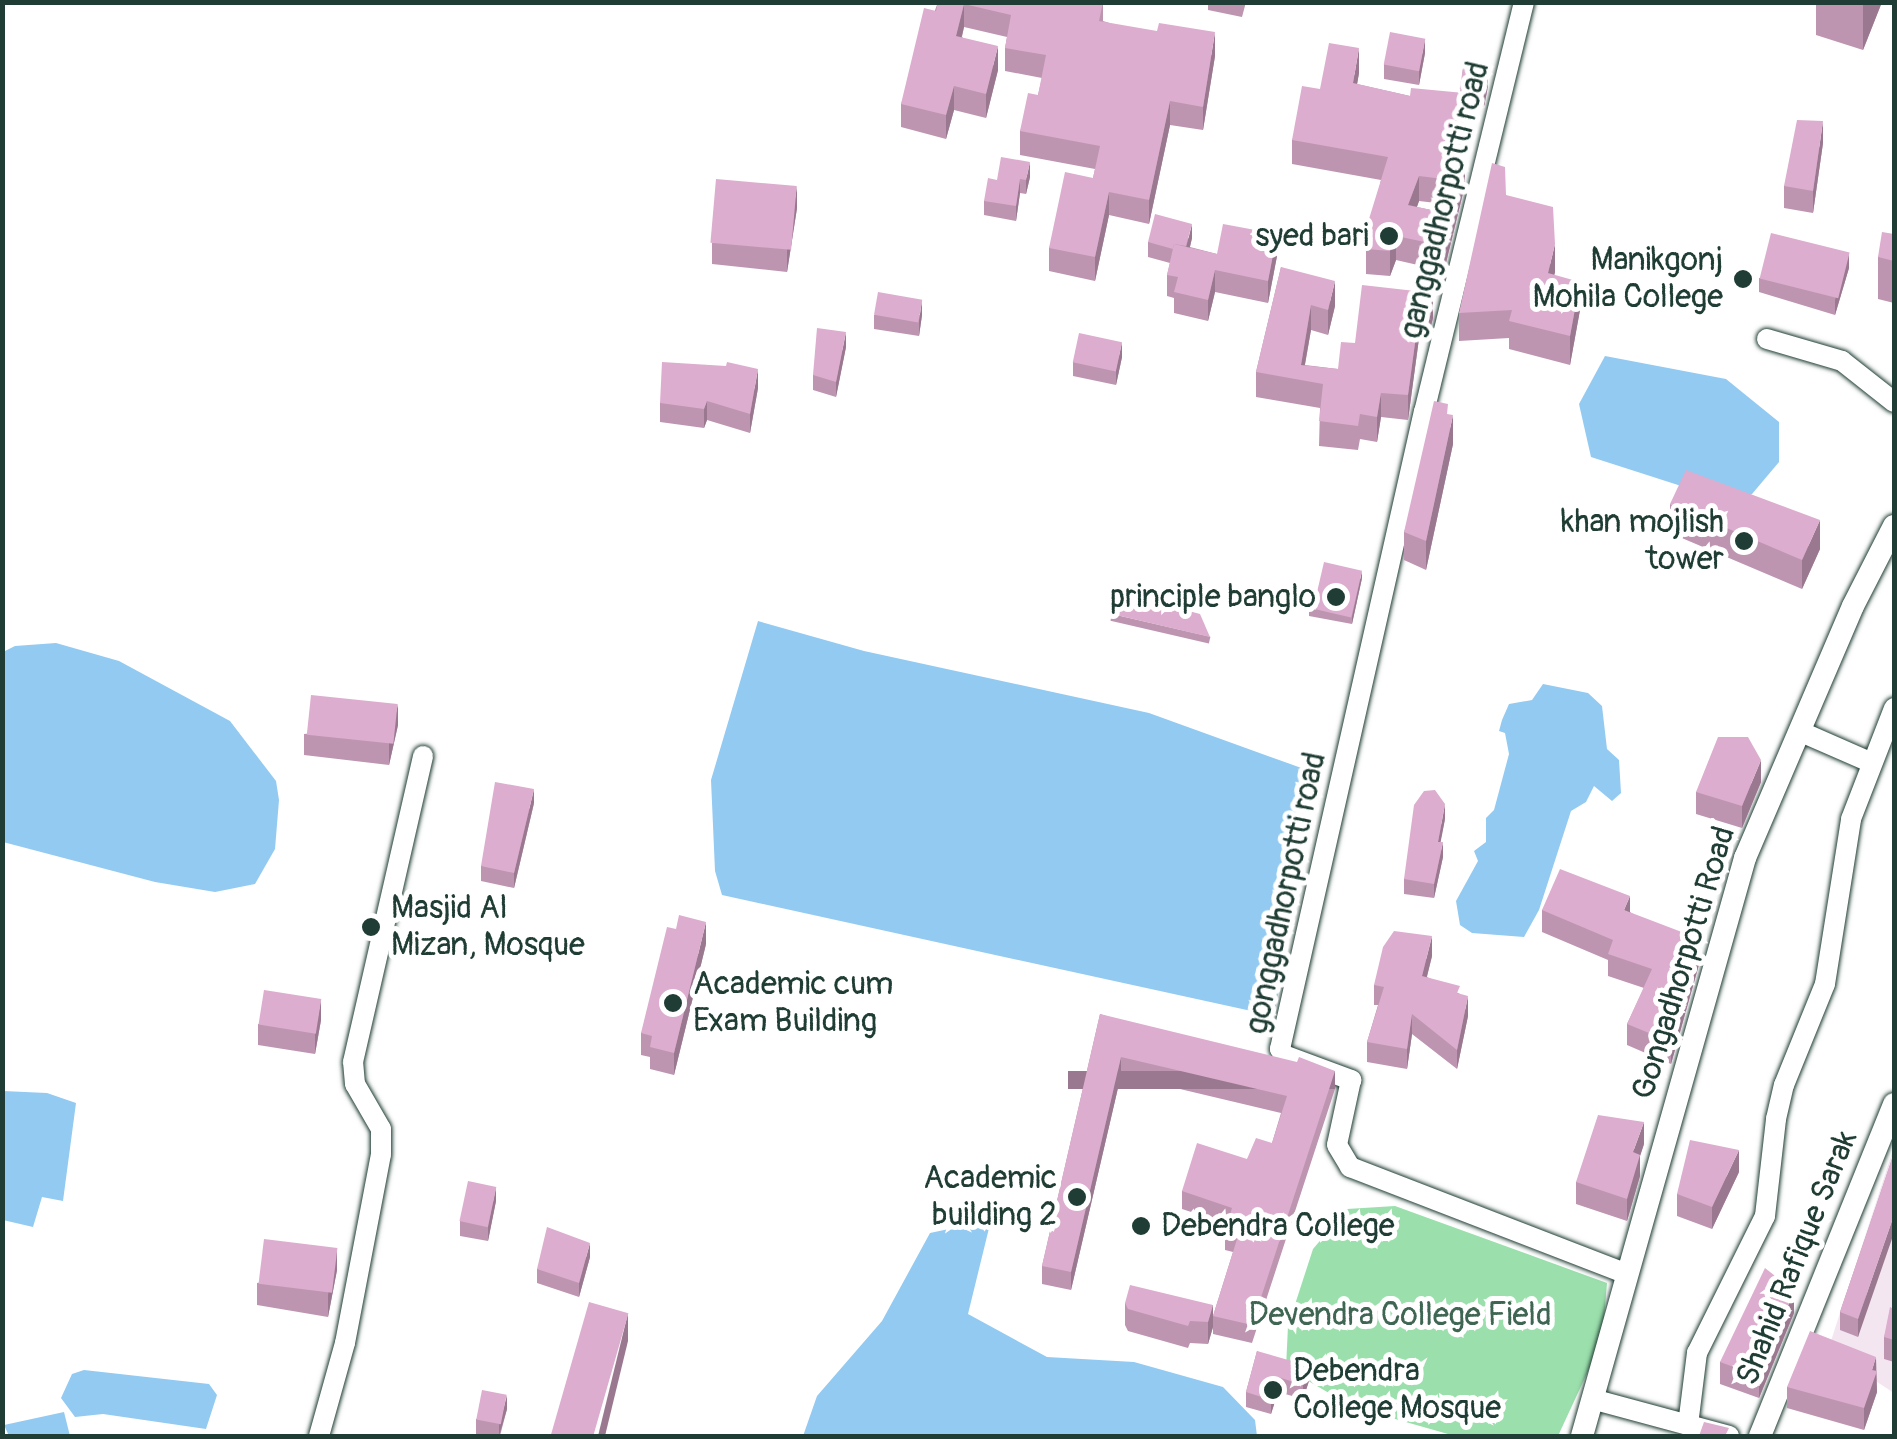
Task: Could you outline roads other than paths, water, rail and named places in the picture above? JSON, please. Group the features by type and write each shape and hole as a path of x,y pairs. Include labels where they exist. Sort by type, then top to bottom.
{"street":[{"name":"ganggadhorpotti road","path":"1424,412 1524,2"},
{"path":"1767,339 1842,361 1894,402"},
{"name":"gonggadhorpotti road","path":"1424,412 1280,1048 1284,1054 1351,1080 1338,1146 1350,1166 1625,1273"},
{"name":"Gongadhorpotti Road","path":"1582,1436 1600,1401 1625,1273 1745,858 1809,735 1853,606 1894,526"},
{"path":"1683,1423 1697,1354 1765,1216 1776,1119 1784,1085 1825,984 1851,819 1866,761 1894,708"},
{"path":"1809,735 1866,761"},
{"path":"320,1436 346,1342 381,1154 381,1130 356,1084 353,1062 423,756"},
{"name":"Shahid Rafique Sarak","path":"1760,1436 1892,1118"},
{"path":"1600,1401 1730,1436"}],"water":[{"path":"1605,356 1726,379 1779,422 1779,462 1752,494 1734,503 1591,457 1579,404"},
{"path":"758,621 864,651 1149,713 1318,774 1274,1016 722,895 715,871 711,780"},
{"path":"56,643 119,661 230,721 276,781 279,800 275,849 255,884 215,892 155,882 3,842 3,652 15,646"},
{"path":"1543,684 1588,693 1602,706 1607,749 1619,760 1621,793 1612,801 1594,786 1586,802 1571,811 1539,910 1524,937 1472,933 1460,925 1456,901 1478,861 1474,851 1486,842 1486,818 1494,810 1509,754 1505,733 1499,731 1502,720 1509,704 1532,700"},
{"path":"3,1091 47,1093 76,1103 63,1201 42,1197 33,1227 3,1220"},
{"path":"991,1220 968,1314 1047,1357 1134,1362 1223,1387 1255,1420 1257,1436 803,1436 817,1396 882,1321 930,1233"},
{"path":"84,1370 209,1384 217,1395 206,1429 103,1414 75,1417 61,1398 72,1374"},
{"path":"64,1412 70,1436 9,1436 4,1425"}],"place":[{"name":"syed bari","path":"1389,236"},
{"name":"Manikgonj Mohila College","path":"1743,279"},
{"name":"khan mojlish tower","path":"1744,541"},
{"name":"principle banglo","path":"1336,597"},
{"name":"Masjid Al Mizan, Mosque","path":"371,927"},
{"name":"Academic cum Exam Building","path":"673,1003"},
{"name":"Academic building 2","path":"1077,1197"},
{"name":"Debendra College","path":"1141,1226"},
{"name":"Debendra College Mosque","path":"1273,1390"}],"park label":[{"name":"Devendra College Field","path":"1400,1315"}]}
